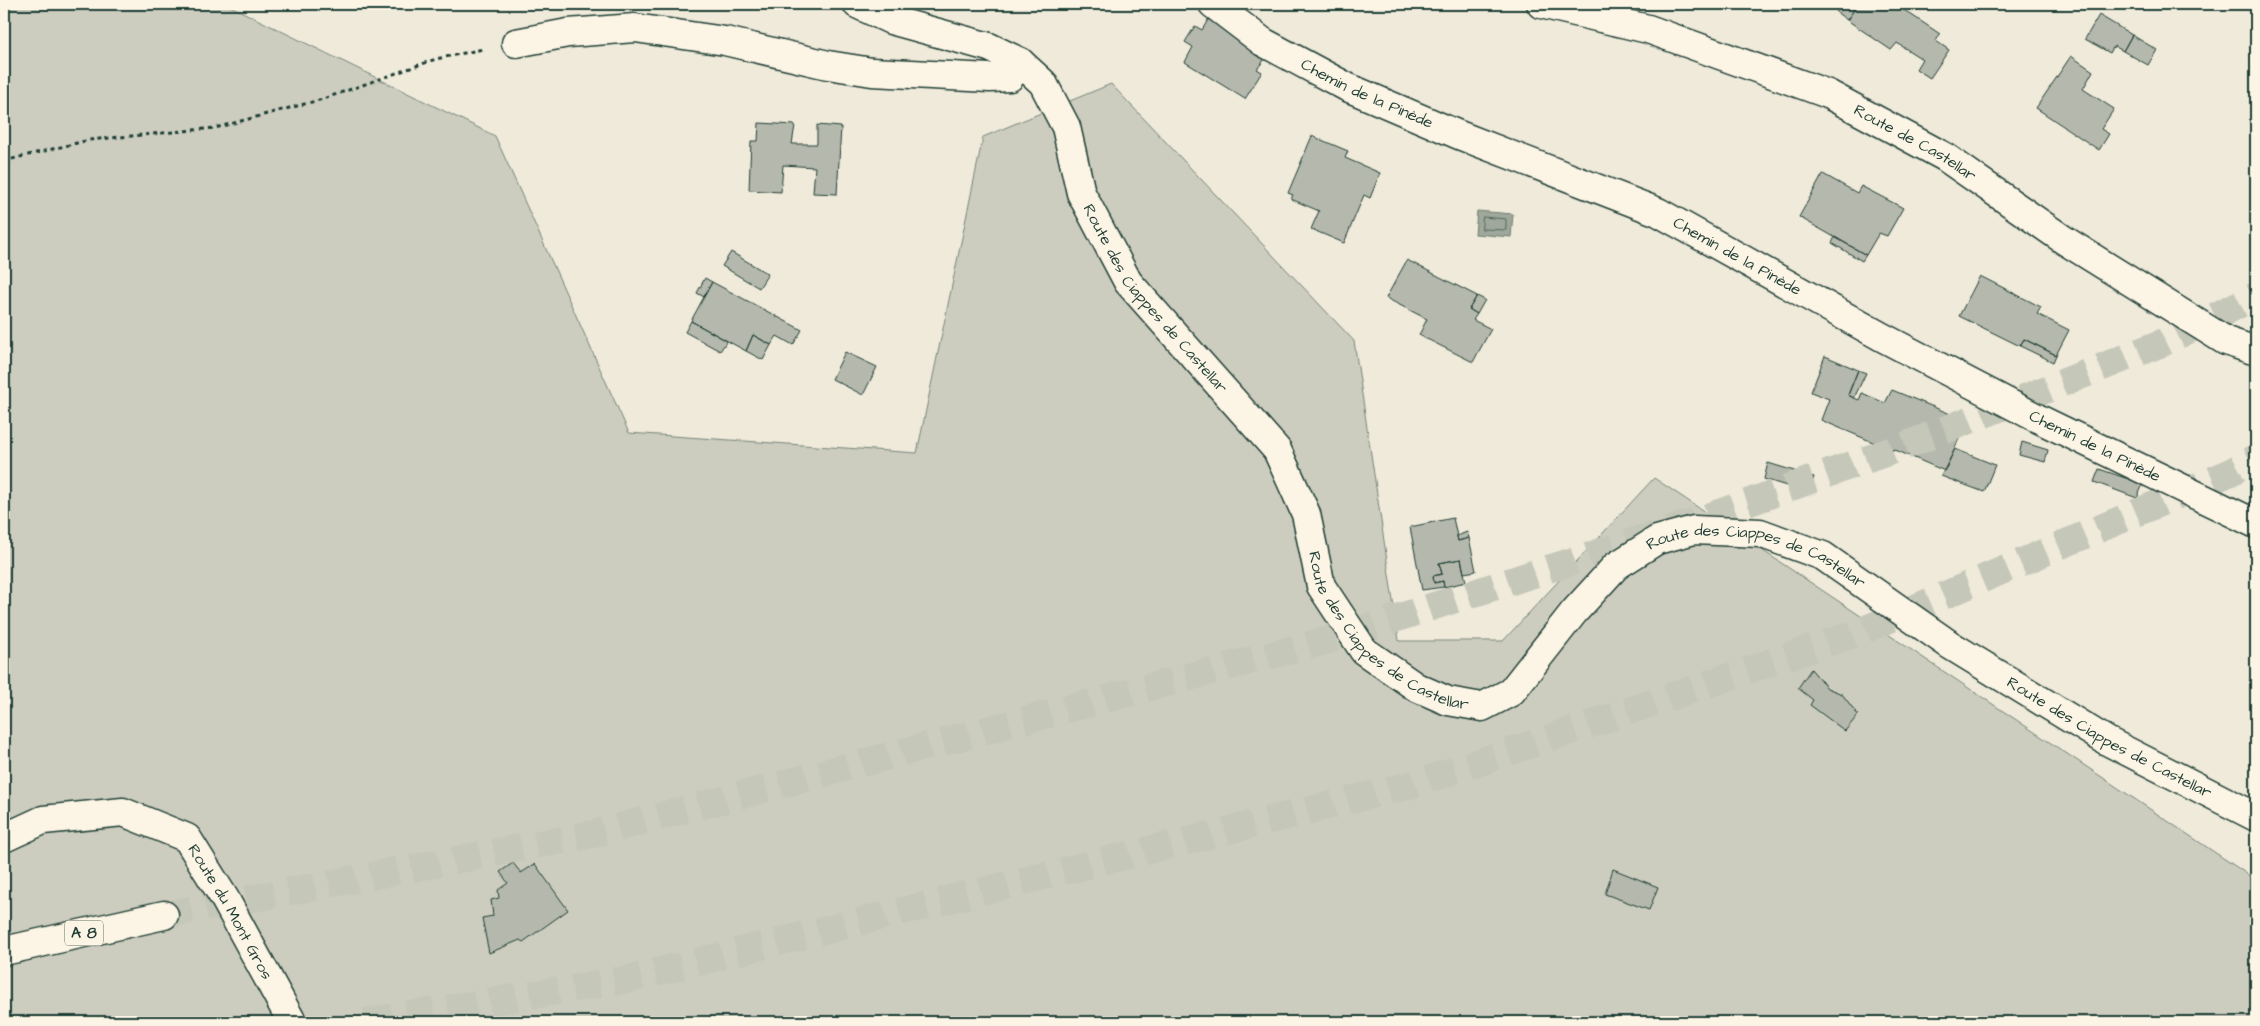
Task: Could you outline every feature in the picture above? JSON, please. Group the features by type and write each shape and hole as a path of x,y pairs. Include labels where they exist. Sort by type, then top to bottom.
{"main road":[{"name":"Route des Ciappes de Castellar","path":"857,4 890,20 988,47 1020,62 1043,83 1066,127 1081,193 1128,282 1277,450 1306,514 1321,586 1364,651 1416,687 1448,701 1482,707 1510,692 1574,612 1616,566 1657,540 1694,530 1760,533 1823,556 1950,645 2024,691 2107,741 2256,817"},
{"name":"Chemin de la Pinède","path":"1213,4 1264,42 1347,87 1458,135 1658,212 1882,337 2037,418 2256,524"},
{"name":"Route de Castellar","path":"1541,4 1648,29 1828,94 1945,157 2064,240 2226,341 2256,350"},
{"path":"516,43 568,33 635,28 725,41 828,65 872,72 990,78 1010,77 1020,62"},
{"name":"Route du Mont Gros","path":"4,838 43,820 123,812 187,838 225,899 292,1022"},
{"name":"A 8","path":"4,951 164,915"}],"path":[{"path":"4,161 89,140 215,128 323,99 436,59 516,43"}],"shaded area":[{"path":"4,4 226,4 495,136 629,433 917,453 983,137 1111,84 1354,341 1399,641 1503,641 1654,478 2256,880 2256,1022 4,1022"}],"water":[{"path":"1477,211 1513,214 1511,237 1475,234"}],"building":[{"path":"1842,4 1858,4 1847,20 1836,12"},
{"path":"1858,4 1895,4 1940,34 1936,41 1949,50 1930,78 1916,69 1922,59 1897,43 1891,50 1847,20"},
{"path":"1211,15 1268,55 1257,69 1262,72 1245,99 1185,62 1193,47 1185,42 1195,26 1202,30"},
{"path":"2099,15 2132,35 2123,51 2114,46 2110,53 2085,39"},
{"path":"2132,35 2157,50 2148,65 2123,51"},
{"path":"2071,56 2093,71 2083,89 2114,109 2101,129 2109,134 2099,150 2036,108"},
{"path":"759,123 795,125 792,144 817,144 817,125 841,127 837,194 813,193 815,167 783,165 781,192 749,190 751,141 758,141"},
{"path":"1312,136 1348,151 1345,158 1380,173 1370,198 1364,195 1344,243 1311,229 1319,211 1291,199 1293,195 1288,193"},
{"path":"1823,174 1857,193 1861,186 1903,208 1887,236 1879,233 1866,255 1799,217"},
{"path":"1835,237 1866,255 1862,261 1832,243"},
{"path":"731,252 768,274 759,288 722,266"},
{"path":"1407,260 1477,296 1469,309 1477,314 1473,320 1491,329 1473,362 1419,335 1427,319 1386,298"},
{"path":"1980,276 2041,307 2037,314 2069,330 2056,355 2024,339 2020,346 1959,316"},
{"path":"705,278 712,282 704,297 697,293"},
{"path":"712,282 802,330 793,345 777,336 771,345 753,335 746,351 691,321"},
{"path":"1477,296 1485,300 1477,314 1469,309"},
{"path":"691,321 727,341 720,351 685,332"},
{"path":"753,335 771,345 763,360 746,351"},
{"path":"2024,339 2056,355 2053,362 2020,346"},
{"path":"845,352 877,367 863,395 832,379"},
{"path":"1825,356 1858,370 1848,395 1854,398 1859,400 1862,393 1885,403 1892,390 1953,415 1948,428 1961,434 1945,471 1893,449 1889,456 1873,449 1875,443 1821,420 1829,399 1811,392"},
{"path":"1858,370 1866,373 1854,398 1848,395"},
{"path":"1953,415 1966,420 1961,434 1948,428"},
{"path":"2022,442 2048,450 2045,462 2019,455"},
{"path":"1955,449 1995,465 1984,492 1941,476"},
{"path":"1768,463 1814,477 1809,493 1764,479"},
{"path":"2099,469 2143,484 2137,498 2094,482"},
{"path":"1453,518 1458,541 1469,538 1476,571 1464,573 1461,559 1439,563 1442,574 1433,576 1434,583 1443,581 1444,587 1422,590 1410,527"},
{"path":"1467,532 1469,538 1458,541 1457,536"},
{"path":"1461,559 1466,582 1444,587 1443,581 1434,583 1433,576 1442,574 1439,563"},
{"path":"1811,669 1827,688 1842,694 1858,715 1845,731 1810,705 1813,700 1798,688"},
{"path":"513,863 521,873 535,864 568,910 523,942 520,940 489,953 482,918 493,916 491,900 499,898 498,890 508,883 500,872"},
{"path":"1613,869 1658,887 1649,910 1605,894"}],"tunnel":[{"path":"164,915 593,834 1329,640 1700,520 1907,445 2162,343 2256,296"},
{"path":"365,1022 624,980 1415,784 1857,633 2229,473 2256,458"}]}
